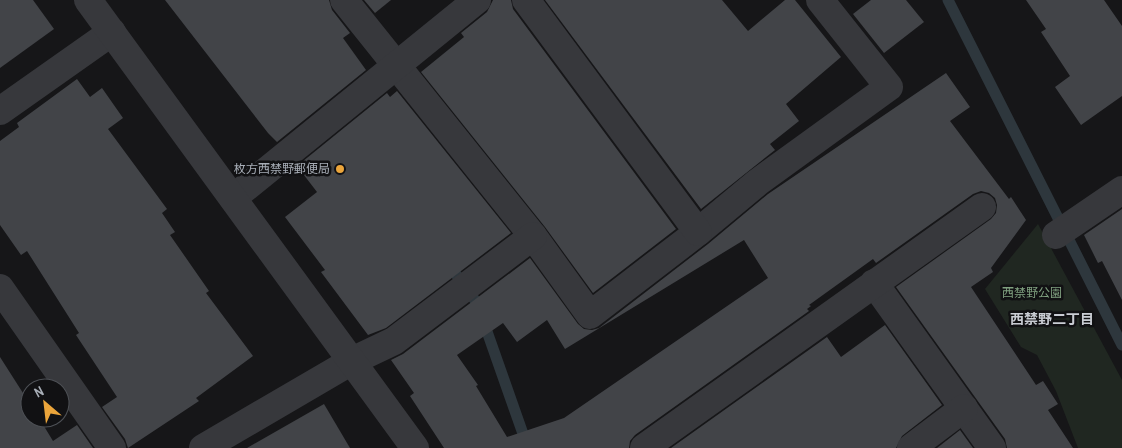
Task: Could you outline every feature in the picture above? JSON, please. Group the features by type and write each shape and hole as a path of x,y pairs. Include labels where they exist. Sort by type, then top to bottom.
{"street":[{"path":"88,0 415,448"},
{"path":"344,0 533,236 590,315 698,232 758,182 889,87 820,0"},
{"path":"234,198 477,0"},
{"path":"526,0 698,232"},
{"path":"0,111 112,32"},
{"path":"1064,230 1122,190"},
{"path":"644,448 982,207"},
{"path":"203,448 352,361 394,341 533,236"},
{"path":"874,283 992,448"},
{"path":"0,288 112,448"},
{"path":"911,448 964,408"}],"green space":[{"name":"西禁野公園","path":"1038,224 1122,380 1122,448 1078,448 1056,391 1037,355 1021,347 985,289"}],"building":[{"path":"0,0 33,0 54,29 0,68"},
{"path":"165,0 329,0 332,10 350,33 343,38 366,70 277,142"},
{"path":"364,0 391,0 375,13"},
{"path":"493,0 511,0 513,9 676,229 593,293 545,227 421,72 464,37 461,33 487,12"},
{"path":"545,0 722,0 748,31 785,0 795,0 841,57 786,104 799,121 770,144 775,150 701,209"},
{"path":"871,0 906,0 924,22 884,53 853,14"},
{"path":"1026,0 1104,0 1122,26 1122,96 1081,125 1055,87 1070,76 1041,32 1046,29"},
{"path":"946,73 970,107 950,121 1009,199 1011,197 1026,220 991,268 993,272 971,287 1036,385 1043,381 1058,404 1048,410 1073,448 1007,448 1005,439 896,287 991,219 996,213 997,205 995,198 989,193 981,191 973,194 876,263 873,259 809,305 811,306 807,309 809,311 635,435 630,441 629,448 444,448 410,396 414,393 391,360 403,354 530,258 578,324 584,329 592,330 599,328 708,244 768,194","holes":["744,240 768,278 564,418 507,437 476,386 478,385 457,355 503,323 517,342 547,320 565,349"]},
{"path":"77,79 90,97 102,88 123,118 108,129 167,209 162,213 175,232 170,235 209,291 206,293 253,356 196,398 199,401 128,448 125,439 102,407 117,397 76,335 79,333 27,251 21,255 0,225 0,141 19,127 17,123"},
{"path":"397,91 511,233 386,328 368,335 321,272 325,270 285,217 317,192 297,166 387,93 390,97"},
{"path":"1122,209 1122,300 1102,261 1098,263 1084,235"},
{"path":"885,325 942,405 902,436 896,448 671,448 827,337 841,357"},
{"path":"0,357 20,388 20,428 45,428 53,441 77,425 93,448 0,448"},
{"path":"324,404 350,448 247,448"},
{"path":"960,430 973,448 937,448"}],"waterway":[{"path":"948,0 1122,345"},
{"path":"447,262 477,303 528,448"}],"place":[{"name":"枚方西禁野郵便局","path":"340,169"}],"district":[{"name":"西禁野二丁目","path":"1052,319"}]}
